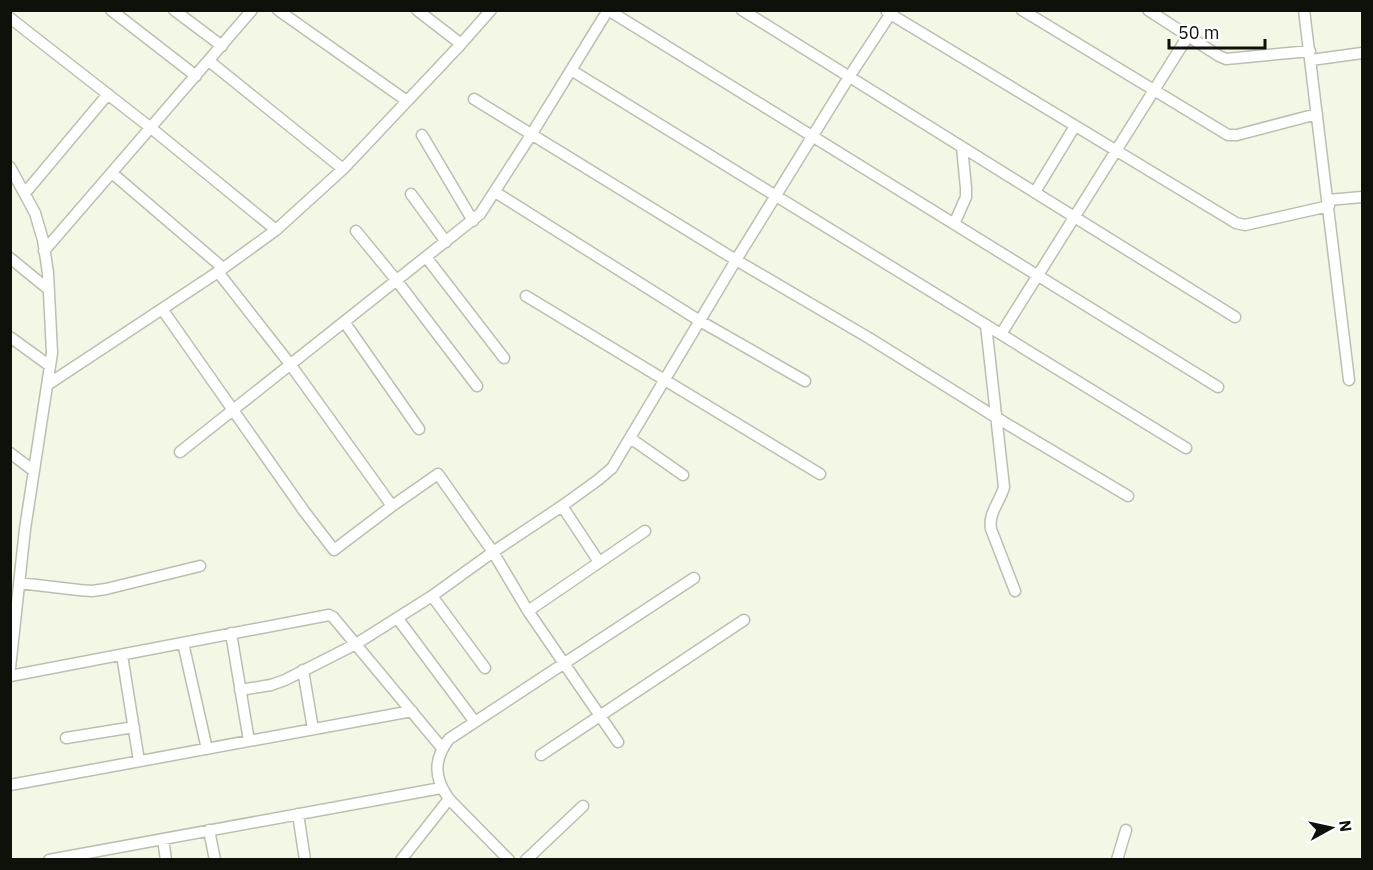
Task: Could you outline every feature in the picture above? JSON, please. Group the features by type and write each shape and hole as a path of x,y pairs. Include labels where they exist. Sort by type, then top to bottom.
{"street":[{"path":"111,10 196,76"},
{"path":"174,10 222,46"},
{"path":"44,251 252,10"},
{"path":"278,10 407,101"},
{"path":"417,10 462,44"},
{"path":"47,385 221,270 276,230 343,169 462,44 491,10"},
{"path":"180,452 480,214 608,10 1218,387"},
{"path":"742,10 1235,317"},
{"path":"1022,10 1228,135 1237,135 1317,114"},
{"path":"1148,10 1226,59 1362,53"},
{"path":"1304,10 1350,380"},
{"path":"240,690 271,685 356,644 398,619 492,552 562,506 612,468 736,260 889,12 1236,223 1245,225 1362,196"},
{"path":"10,18 151,128 276,230"},
{"path":"1001,334 1188,36"},
{"path":"209,61 343,169"},
{"path":"571,70 1186,448"},
{"path":"25,193 108,94"},
{"path":"474,99 1128,496"},
{"path":"1035,192 1075,126"},
{"path":"422,135 473,220"},
{"path":"954,224 966,197 962,147"},
{"path":"10,167 35,213 43,240 52,353 25,529 10,668"},
{"path":"112,173 221,270 392,506"},
{"path":"495,192 700,321 805,381"},
{"path":"411,194 446,242"},
{"path":"357,231 477,386"},
{"path":"426,257 504,358"},
{"path":"10,258 48,289"},
{"path":"526,296 820,474"},
{"path":"162,309 334,550 438,474 618,742"},
{"path":"345,322 419,429"},
{"path":"986,326 1004,487 990,516 990,522 1016,591"},
{"path":"10,337 50,366"},
{"path":"630,438 682,475"},
{"path":"10,453 34,471"},
{"path":"562,506 599,562"},
{"path":"528,610 645,531"},
{"path":"19,583 92,591 106,590 200,566"},
{"path":"508,860 441,788 437,775 442,748 449,739 694,578"},
{"path":"432,596 485,668"},
{"path":"10,676 329,615 442,748"},
{"path":"398,619 475,722"},
{"path":"541,755 744,620"},
{"path":"231,633 249,741"},
{"path":"183,643 207,749"},
{"path":"123,655 140,761"},
{"path":"303,670 313,729"},
{"path":"10,785 412,711"},
{"path":"66,738 134,727"},
{"path":"49,860 441,788"},
{"path":"401,860 449,799"},
{"path":"526,860 583,806"},
{"path":"298,814 305,860"},
{"path":"209,830 214,860"},
{"path":"1117,860 1126,830"},
{"path":"163,839 166,860"}]}
